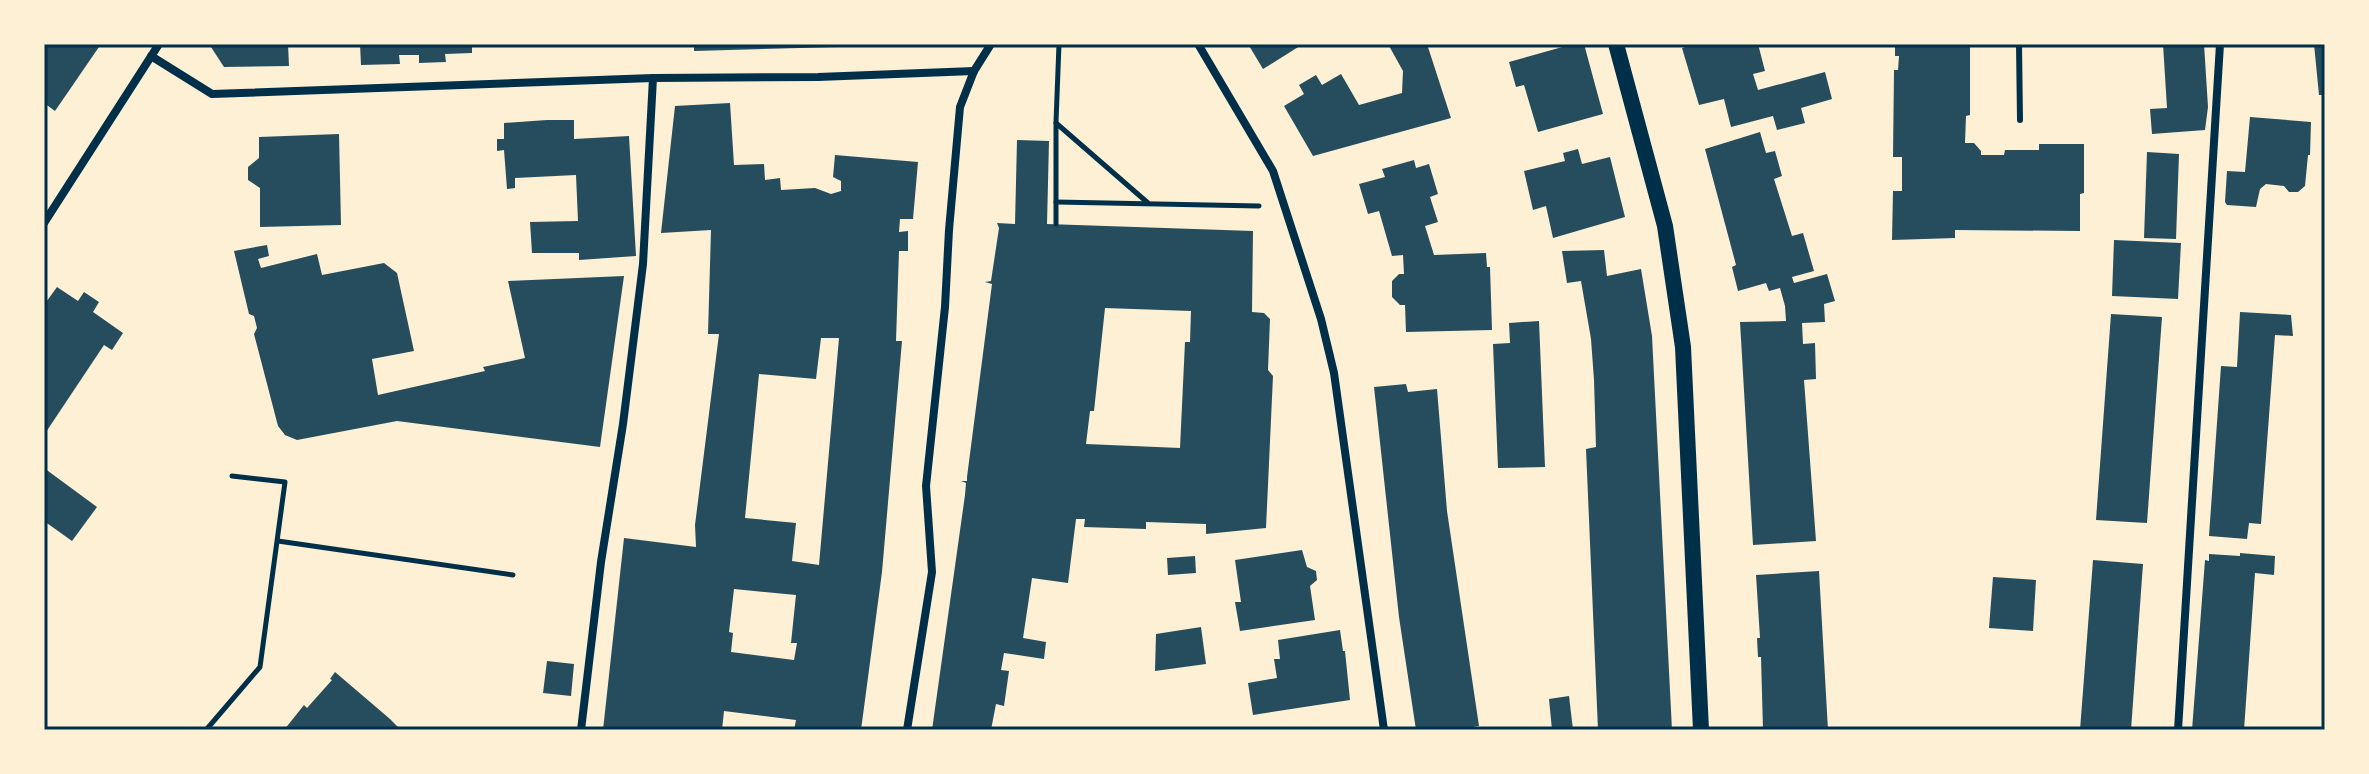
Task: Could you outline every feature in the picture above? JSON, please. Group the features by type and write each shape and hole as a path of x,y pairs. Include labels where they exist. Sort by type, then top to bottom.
{"main road":[{"path":"1616,44 1665,226 1683,347 1701,730"}],"street":[{"path":"44,223 159,44"},
{"path":"907,730 932,572 926,486 945,307 960,107 974,71 991,44"},
{"path":"1198,44 1273,171 1321,319 1334,373 1384,730"},
{"path":"2178,730 2220,44"},
{"path":"151,56 212,94 653,78 818,77 974,71"},
{"path":"581,730 643,264 653,78"}],"lane":[{"path":"2019,44 2020,120"}],"path":[{"path":"1056,224 1059,44"},
{"path":"1056,122 1149,204"},
{"path":"1056,202 1285,207"},
{"path":"209,729 260,667 285,482 232,476"},
{"path":"278,541 513,575"}],"building":[{"path":"44,44 101,44 55,111 44,103"},
{"path":"209,44 288,44 289,66 224,67"},
{"path":"360,44 472,44 472,53 445,54 446,62 419,63 419,55 399,55 400,64 361,65"},
{"path":"694,44 837,44 837,47 694,51"},
{"path":"878,44 878,46 854,46"},
{"path":"1248,44 1303,44 1263,69"},
{"path":"1388,44 1427,44 1451,118 1313,156 1284,106 1304,94 1299,85 1316,75 1322,85 1341,74 1359,105 1402,93 1403,71"},
{"path":"1573,44 1584,44 1603,114 1538,132 1524,85 1516,87 1509,62"},
{"path":"1696,44 1758,44 1765,71 1753,74 1758,90 1825,72 1832,99 1801,108 1805,123 1777,130 1773,116 1731,127 1724,99 1699,105 1682,48"},
{"path":"1895,44 1970,44 1970,115 1966,116 1965,143 1974,143 1981,155 2004,155 2005,150 2039,150 2039,144 2084,144 2080,231 1955,230 1955,238 1892,240 1893,191 1902,191 1902,157 1893,157 1894,70 1898,70 1899,56 1895,56"},
{"path":"2163,44 2204,44 2208,107 2205,130 2152,134 2150,109 2167,108"},
{"path":"2314,44 2325,44 2325,95 2319,95"},
{"path":"730,103 734,165 764,164 765,180 780,178 781,190 815,188 831,194 841,191 841,181 833,177 835,155 918,162 913,219 900,219 899,232 908,231 908,251 899,251 896,341 902,341 882,572 861,730 794,730 796,720 724,711 722,730 603,730 624,538 696,547 695,525 719,334 708,334 711,230 661,233 675,106","holes":["821,338 839,338 819,565 792,561 796,523 745,518 759,374 816,379","734,589 796,595 791,643 797,643 794,660 731,652 733,633 729,632"]},
{"path":"2250,117 2311,122 2305,186 2298,192 2289,192 2284,186 2266,184 2260,189 2256,207 2227,205 2227,171 2245,172"},
{"path":"574,120 574,139 629,136 636,256 579,260 579,253 532,253 530,222 578,221 576,175 515,178 515,188 507,189 504,150 497,151 497,139 504,139 504,123"},
{"path":"1760,132 1766,153 1775,151 1782,176 1774,179 1792,236 1803,233 1814,271 1792,277 1794,283 1827,274 1835,301 1824,304 1825,322 1802,323 1803,344 1815,343 1816,379 1804,380 1816,541 1753,545 1740,322 1786,321 1785,306 1780,288 1769,291 1766,283 1738,291 1732,267 1736,265 1705,149"},
{"path":"339,134 341,225 260,227 260,188 248,180 248,167 259,158 259,137"},
{"path":"1017,140 1049,141 1047,224 1253,231 1252,312 1264,313 1270,319 1268,370 1273,376 1266,528 1206,534 1206,524 1146,522 1146,529 1084,527 1085,519 1076,519 1068,583 1032,578 1023,638 1046,642 1044,659 1004,653 1001,670 1009,671 1004,706 996,704 991,730 932,730 965,495 966,483 961,481 967,481 992,284 985,282 991,281 999,228 997,223 1015,224","holes":["1105,308 1191,311 1190,342 1185,342 1180,448 1086,444 1090,411 1094,411"]},
{"path":"1578,149 1582,164 1610,157 1625,217 1553,238 1546,206 1533,210 1524,171 1565,161 1563,153"},
{"path":"2147,152 2179,154 2176,239 2144,238"},
{"path":"1414,160 1416,168 1429,164 1438,194 1430,197 1438,222 1425,226 1434,255 1486,253 1487,267 1490,267 1492,330 1406,332 1405,305 1400,305 1392,297 1392,281 1399,274 1404,274 1403,255 1392,256 1379,211 1368,214 1359,184 1385,177 1382,169"},
{"path":"2114,240 2181,243 2178,299 2112,296"},
{"path":"267,245 269,256 258,259 261,268 317,254 322,275 384,263 397,273 414,351 372,359 378,395 485,371 483,367 525,358 508,281 624,276 600,447 397,421 297,440 285,435 278,426 254,334 257,328 254,316 249,314 234,251"},
{"path":"1604,250 1607,276 1641,269 1652,336 1672,730 1598,730 1586,449 1596,447 1591,339 1581,281 1567,283 1562,251"},
{"path":"57,287 78,301 84,292 99,302 93,312 123,333 112,350 104,345 44,435 44,305"},
{"path":"2240,312 2291,315 2293,336 2275,335 2261,524 2249,523 2247,539 2209,536 2221,366 2237,367"},
{"path":"2111,314 2162,317 2147,523 2096,520"},
{"path":"1539,321 1545,467 1498,468 1493,344 1510,343 1509,323"},
{"path":"1406,384 1408,392 1437,389 1447,511 1479,726 1416,730 1399,617 1374,387"},
{"path":"44,468 97,507 72,541 44,521"},
{"path":"1302,550 1307,567 1316,571 1317,580 1310,586 1315,620 1240,631 1235,602 1241,602 1235,560"},
{"path":"2240,553 2275,556 2274,575 2255,573 2244,730 2192,730 2205,560 2209,561 2209,554 2240,556"},
{"path":"1195,556 1196,573 1168,575 1167,558"},
{"path":"2093,560 2143,564 2131,730 2080,730"},
{"path":"1819,571 1828,730 1763,730 1756,575"},
{"path":"1993,577 2036,580 2033,631 1989,628"},
{"path":"1201,627 1206,664 1155,671 1156,634"},
{"path":"1340,630 1350,700 1253,715 1248,683 1277,678 1274,659 1280,659 1278,640"},
{"path":"547,661 574,664 571,696 543,693"},
{"path":"335,672 401,730 284,730 304,705 307,708 332,680"},
{"path":"1569,696 1573,730 1552,730 1549,699"}]}
